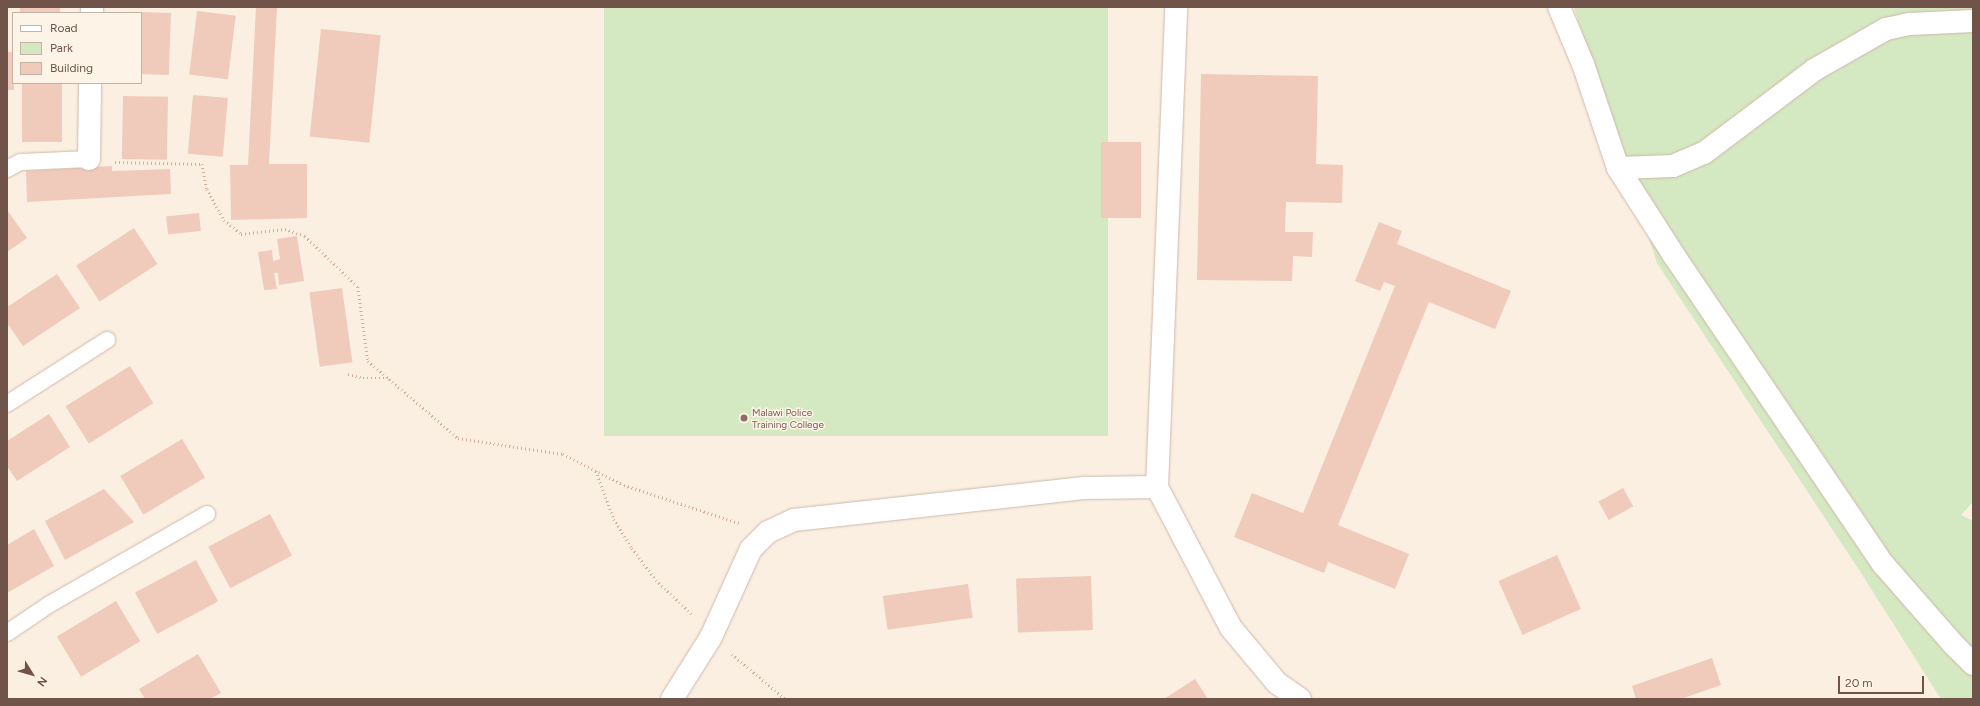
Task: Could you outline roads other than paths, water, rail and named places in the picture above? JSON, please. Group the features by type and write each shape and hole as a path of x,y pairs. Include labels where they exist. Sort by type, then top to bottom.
{"street":[{"path":"1176,7 1157,487 1231,628 1277,683 1300,699"},
{"path":"1559,7 1583,64 1618,168 1675,257 1883,564 1953,644 1973,664"},
{"path":"1618,168 1673,166 1704,153 1814,70 1886,29 1910,24 1973,21"},
{"path":"89,159 90,84"},
{"path":"672,699 711,636 751,549 768,532 794,520 1086,488 1157,487"}],"lane":[{"path":"7,170 21,162 89,159"},
{"path":"7,404 107,340"},
{"path":"7,633 50,604 207,514"}],"place":[{"name":"Malawi Police Training College","path":"744,418"}]}
